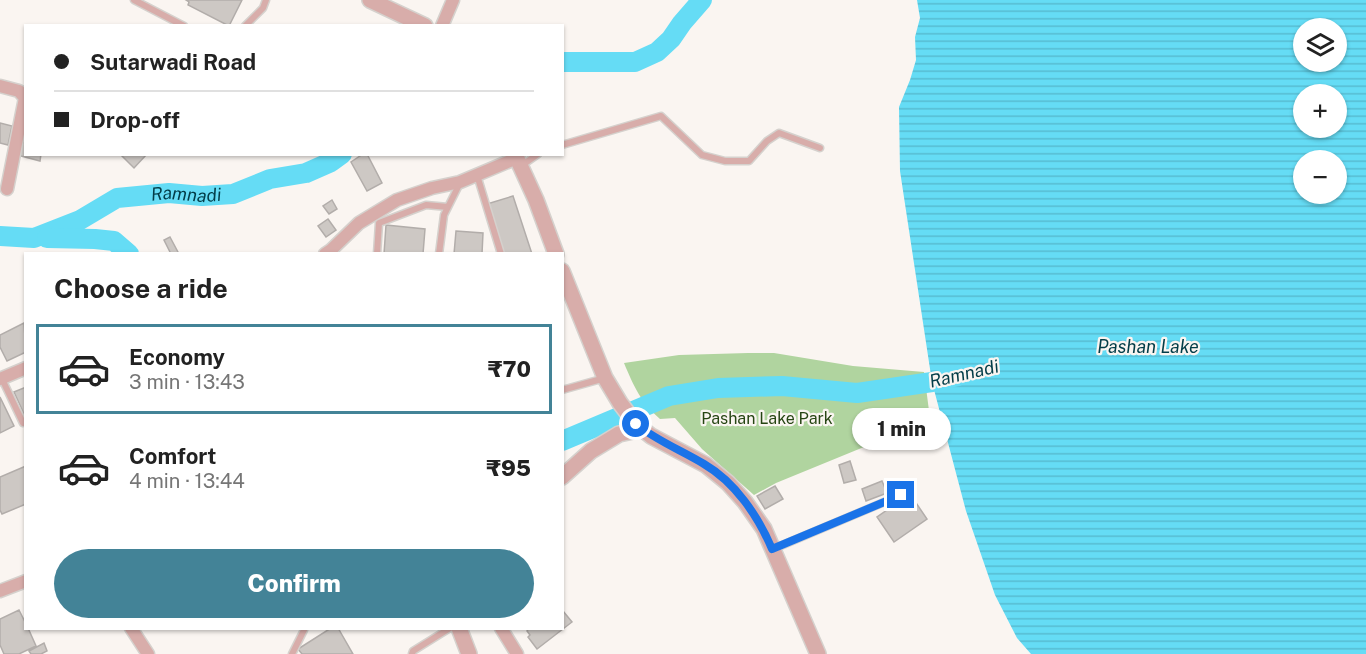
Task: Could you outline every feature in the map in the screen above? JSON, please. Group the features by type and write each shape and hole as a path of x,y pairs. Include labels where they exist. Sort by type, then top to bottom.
{"street":[{"path":"443,24 453,0"},
{"path":"376,1 420,24"},
{"path":"0,86 19,91 24,97"},
{"path":"7,189 24,103"},
{"path":"329,252 359,223 397,200 432,188 460,182 517,159 536,200 554,252"},
{"path":"564,276 605,378 620,403 639,426 651,436 706,465 728,483 745,502 764,530 818,654"},
{"path":"1,378 24,369"},
{"path":"564,475 591,451 619,434 639,426"},
{"path":"0,591 24,582"},
{"path":"132,630 148,654"},
{"path":"460,630 469,654"},
{"path":"502,630 518,654"}],"lane":[{"path":"134,0 180,24"},
{"path":"247,24 263,8 266,0"},
{"path":"564,144 661,116 702,155 725,161 749,161 767,141 779,133 820,148"},
{"path":"477,175 500,252"},
{"path":"439,252 444,215 460,182"},
{"path":"377,252 379,223 426,205 448,207"},
{"path":"1,378 22,423"},
{"path":"564,389 605,378"},
{"path":"772,549 901,495"},
{"path":"292,654 304,630"},
{"path":"412,654 413,651 447,630"}],"green space":[{"name":"Pashan Lake Park","path":"774,353 853,366 924,372 932,434 903,431 776,483 754,495 702,449 675,418 660,419 653,413 639,394 624,363 679,355"}],"water":[{"name":"Pashan Lake","path":"917,0 1366,0 1366,654 1031,654 1017,638 995,595 966,511 932,382 900,171 899,107 916,60 915,37 920,18"}],"building":[{"path":"186,0 242,0 230,24 225,24 188,5 189,2"},
{"path":"0,123 12,126 8,145 0,143"},
{"path":"20,142 24,143 24,156 41,156 40,161 17,155"},
{"path":"122,156 145,156 134,168"},
{"path":"360,156 368,156 382,183 367,191 351,162"},
{"path":"513,196 531,252 502,252 487,204"},
{"path":"332,200 337,209 329,214 323,206"},
{"path":"328,219 336,230 326,237 318,226"},
{"path":"386,225 425,229 423,252 384,252"},
{"path":"456,231 483,233 482,252 454,252"},
{"path":"170,237 178,252 170,252 164,240"},
{"path":"24,323 24,353 7,361 0,347 0,335"},
{"path":"24,388 24,414 14,392"},
{"path":"0,397 14,426 0,433"},
{"path":"850,461 856,480 844,483 839,465"},
{"path":"24,467 24,505 2,514 0,510 0,477"},
{"path":"882,481 887,493 866,501 862,489"},
{"path":"775,486 783,499 765,509 757,496"},
{"path":"910,494 927,519 894,542 877,517"},
{"path":"19,610 24,620 24,630 29,630 36,646 19,654 4,654 0,645 0,619"},
{"path":"564,612 572,622 564,628"},
{"path":"328,630 339,630 353,654 302,654 298,649"},
{"path":"562,630 537,649 528,637 530,635 527,631"},
{"path":"44,643 47,651 41,654 31,654 29,651"}],"waterway":[{"name":"Ramnadi","path":"564,62 635,62 657,52 671,39 702,0"},
{"name":"Ramnadi","path":"0,236 34,238 80,220 117,198 169,193 202,196 233,194 270,179 306,173 339,156"},
{"name":"Ramnadi","path":"47,238 114,241 127,252"},
{"name":"Ramnadi","path":"564,440 669,396 718,388 782,386 857,393 958,376"}],"route":[{"path":"636,424 651,436 706,465 728,483 745,502 764,530 772,549 901,495"}]}
